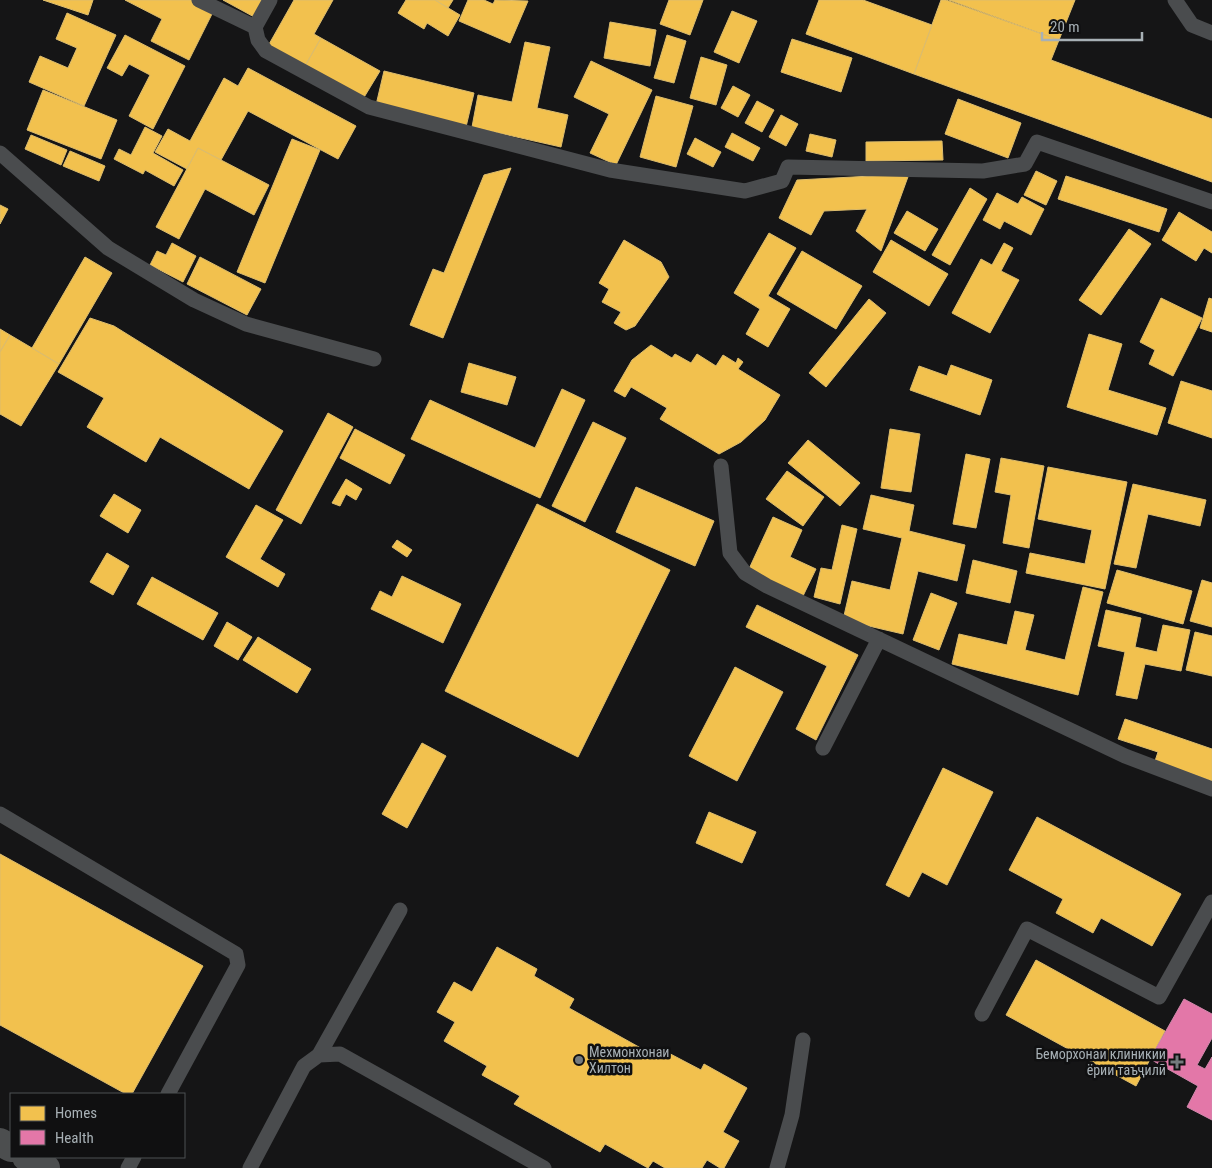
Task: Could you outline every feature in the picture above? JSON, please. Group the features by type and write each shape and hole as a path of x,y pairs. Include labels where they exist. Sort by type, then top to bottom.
{"highway":[{"path":"28,1158 46,1168"}],"lane":[{"path":"199,0 254,27 258,40 266,51 369,107 610,170 745,191 782,181 788,167 983,171 1025,164 1037,142 1212,202"},
{"path":"254,27 270,0"},
{"path":"1174,0 1192,25 1212,33"},
{"path":"0,152 108,248 194,300 246,324 374,359"},
{"path":"720,466 730,553 746,573 767,586 1125,756 1212,790"},
{"path":"823,748 879,639"},
{"path":"0,814 236,954 238,965 169,1093"},
{"path":"982,1014 1026,929 1159,997 1212,902"},
{"path":"252,1167 304,1066 319,1055 400,910"},
{"path":"777,1168 792,1115 804,1040"},
{"path":"319,1055 340,1054 544,1168"}],"building: Homes":[{"path":"43,0 93,0 88,15"},
{"path":"125,0 191,0 213,12 189,60 151,41 162,19"},
{"path":"223,0 266,0 256,18"},
{"path":"294,0 333,0 314,34 321,38 305,66 268,46"},
{"path":"406,0 435,0 460,15 448,36 427,23 424,29 398,13"},
{"path":"435,0 453,0 448,8"},
{"path":"468,0 484,0 493,4 495,0 528,1 510,43 459,21"},
{"path":"669,0 703,0 690,35 660,24"},
{"path":"819,0 863,0 932,25 914,74 806,34"},
{"path":"941,0 946,0 1059,40 1051,60 1212,119 1212,182 914,74"},
{"path":"949,0 1075,0 1059,40"},
{"path":"732,11 757,21 739,63 714,52"},
{"path":"67,13 116,35 84,106 29,82 40,56 68,68 77,48 56,39"},
{"path":"610,22 656,30 650,66 604,58"},
{"path":"125,35 185,66 153,129 129,116 150,75 129,64 122,76 107,68"},
{"path":"667,35 686,41 674,83 654,78"},
{"path":"321,38 380,71 363,99 305,66"},
{"path":"792,39 852,58 841,92 781,72"},
{"path":"525,42 550,47 537,108 568,115 561,147 472,127 478,95 512,102"},
{"path":"701,57 727,65 716,105 690,98"},
{"path":"591,61 652,90 616,165 590,153 609,114 574,97"},
{"path":"248,68 356,126 338,159 248,111 221,160 198,148 187,169 155,152 168,129 190,141 224,78 238,86"},
{"path":"384,71 474,93 466,127 376,105"},
{"path":"733,86 750,95 738,117 721,108"},
{"path":"43,90 117,120 101,159 27,130"},
{"path":"656,96 693,106 676,167 640,157"},
{"path":"958,99 1021,123 1008,158 945,134"},
{"path":"757,101 774,110 762,132 745,123"},
{"path":"781,115 798,124 786,146 769,137"},
{"path":"145,127 162,136 153,153 183,170 174,186 145,170 143,174 114,159 119,149 131,155"},
{"path":"732,133 760,148 753,161 725,147"},
{"path":"810,134 836,140 832,157 806,151"},
{"path":"31,135 67,150 61,165 25,149"},
{"path":"695,138 721,152 713,167 687,154"},
{"path":"292,139 320,150 265,283 237,272"},
{"path":"942,141 943,160 866,161 866,142"},
{"path":"198,148 269,185 254,215 205,189 179,239 156,227"},
{"path":"70,151 105,166 99,181 63,166"},
{"path":"511,168 443,338 410,325 433,269 444,273 484,175"},
{"path":"1036,171 1057,181 1046,205 1024,195"},
{"path":"909,174 881,251 856,231 867,209 824,211 811,235 779,218 797,180"},
{"path":"1066,176 1167,209 1159,232 1058,199"},
{"path":"970,188 987,199 950,265 932,255"},
{"path":"997,193 1018,204 1022,197 1044,209 1031,235 1004,221 1000,229 983,220"},
{"path":"0,205 8,209 0,224"},
{"path":"907,211 938,229 925,251 894,233"},
{"path":"1179,212 1212,232 1212,253 1204,248 1196,261 1162,240"},
{"path":"1129,229 1151,244 1101,315 1079,300"},
{"path":"769,233 796,248 768,296 790,309 768,347 746,334 760,309 734,293"},
{"path":"624,240 661,262 669,277 635,326 626,330 614,323 621,312 602,302 609,289 599,283"},
{"path":"891,240 948,274 929,306 873,272"},
{"path":"172,243 196,256 183,282 150,265 157,251 166,255"},
{"path":"1004,243 1013,248 1001,271 1019,280 990,333 952,313 981,259 992,265"},
{"path":"802,251 862,286 836,329 777,294"},
{"path":"85,257 112,273 59,364 32,348"},
{"path":"200,257 261,289 247,315 187,284"},
{"path":"1161,298 1202,318 1173,376 1149,364 1155,350 1140,342"},
{"path":"1209,298 1212,299 1212,332 1200,328"},
{"path":"869,299 886,313 826,387 809,373"},
{"path":"90,318 114,326 283,431 249,489 160,437 146,462 87,427 104,398 58,372"},
{"path":"0,329 10,335 0,352"},
{"path":"1089,334 1122,344 1108,390 1166,408 1157,435 1067,407"},
{"path":"10,335 59,364 21,426 0,414 0,352"},
{"path":"651,345 672,358 675,354 691,363 697,354 716,366 723,355 736,363 738,358 743,362 738,369 780,395 765,420 741,442 719,454 660,419 667,408 631,387 625,397 614,391 632,360"},
{"path":"469,363 516,377 507,405 461,392"},
{"path":"951,365 992,380 980,415 910,390 919,366 947,376"},
{"path":"1181,381 1212,391 1212,438 1168,423"},
{"path":"562,389 585,400 540,498 411,439 430,400 535,448"},
{"path":"328,413 353,427 301,524 276,510"},
{"path":"593,422 626,438 585,522 552,506"},
{"path":"355,429 405,455 390,484 340,458"},
{"path":"890,429 920,434 911,492 881,488"},
{"path":"808,440 860,483 840,506 788,463"},
{"path":"966,454 990,459 976,528 953,524"},
{"path":"1001,458 1044,466 1029,548 1003,543 1011,495 995,492"},
{"path":"1048,467 1127,482 1105,589 1026,573 1030,553 1085,564 1092,530 1038,519"},
{"path":"787,471 824,497 803,526 766,499"},
{"path":"346,479 362,489 356,500 346,494 340,506 332,503"},
{"path":"1133,484 1206,500 1200,526 1148,514 1136,568 1114,564"},
{"path":"636,487 714,521 695,566 616,532"},
{"path":"114,494 141,510 128,533 100,516"},
{"path":"871,495 914,505 909,531 965,545 957,581 918,571 903,634 843,620 852,581 890,590 902,538 863,529"},
{"path":"537,504 670,570 578,757 445,691"},
{"path":"256,505 283,520 260,559 285,574 278,587 226,557"},
{"path":"773,517 802,530 790,557 816,569 803,596 748,571"},
{"path":"842,525 857,529 840,604 814,597 821,568 832,570"},
{"path":"397,540 412,550 407,557 392,547"},
{"path":"107,553 129,566 113,595 90,582"},
{"path":"973,560 1017,571 1010,603 966,593"},
{"path":"1117,570 1192,591 1183,624 1107,603"},
{"path":"402,576 461,604 443,643 371,609 380,591 392,597"},
{"path":"152,577 218,613 203,640 137,604"},
{"path":"1202,580 1212,583 1212,627 1190,621"},
{"path":"1083,587 1103,592 1078,695 952,664 959,634 1007,645 1015,611 1034,615 1025,650 1065,660"},
{"path":"931,593 957,603 939,650 913,640"},
{"path":"757,605 858,655 816,740 796,729 827,666 746,627"},
{"path":"1106,610 1141,618 1135,647 1157,652 1163,625 1190,630 1181,671 1145,664 1137,699 1116,695 1125,652 1098,646"},
{"path":"227,622 252,637 238,660 214,646"},
{"path":"1195,632 1212,636 1212,676 1186,670"},
{"path":"258,637 311,669 297,693 243,660"},
{"path":"735,667 783,692 737,781 689,756"},
{"path":"1125,719 1212,749 1212,781 1155,761 1158,752 1118,739"},
{"path":"422,743 446,756 407,828 382,814"},
{"path":"943,768 993,792 947,885 922,872 909,897 886,885"},
{"path":"709,812 756,832 742,863 696,843"},
{"path":"1037,817 1181,894 1152,946 1101,918 1093,933 1056,913 1063,899 1009,870"},
{"path":"0,854 203,966 133,1093 124,1093 0,1025"},
{"name":"Мехмонхонаи Хилтон","path":"497,947 537,969 534,976 574,999 569,1008 655,1056 659,1048 701,1070 704,1064 747,1088 723,1132 739,1141 724,1168 720,1168 707,1160 702,1168 665,1168 653,1161 648,1168 605,1144 600,1152 514,1104 520,1096 482,1075 487,1066 444,1041 455,1022 437,1012 454,982 472,992"},
{"path":"1036,960 1165,1031 1136,1086 1006,1015"}],"building: Health":[{"name":"Беморхонаи клиникии ёрии таъҷилӣ","path":"1184,999 1212,1014 1212,1038 1197,1065 1205,1069 1212,1057 1212,1120 1187,1107 1198,1086 1150,1059"}],"place":[{"name":"Мехмонхонаи Хилтон","path":"579,1060"},
{"name":"Беморхонаи клиникии ёрии таъҷилӣ","path":"1177,1062"}]}
